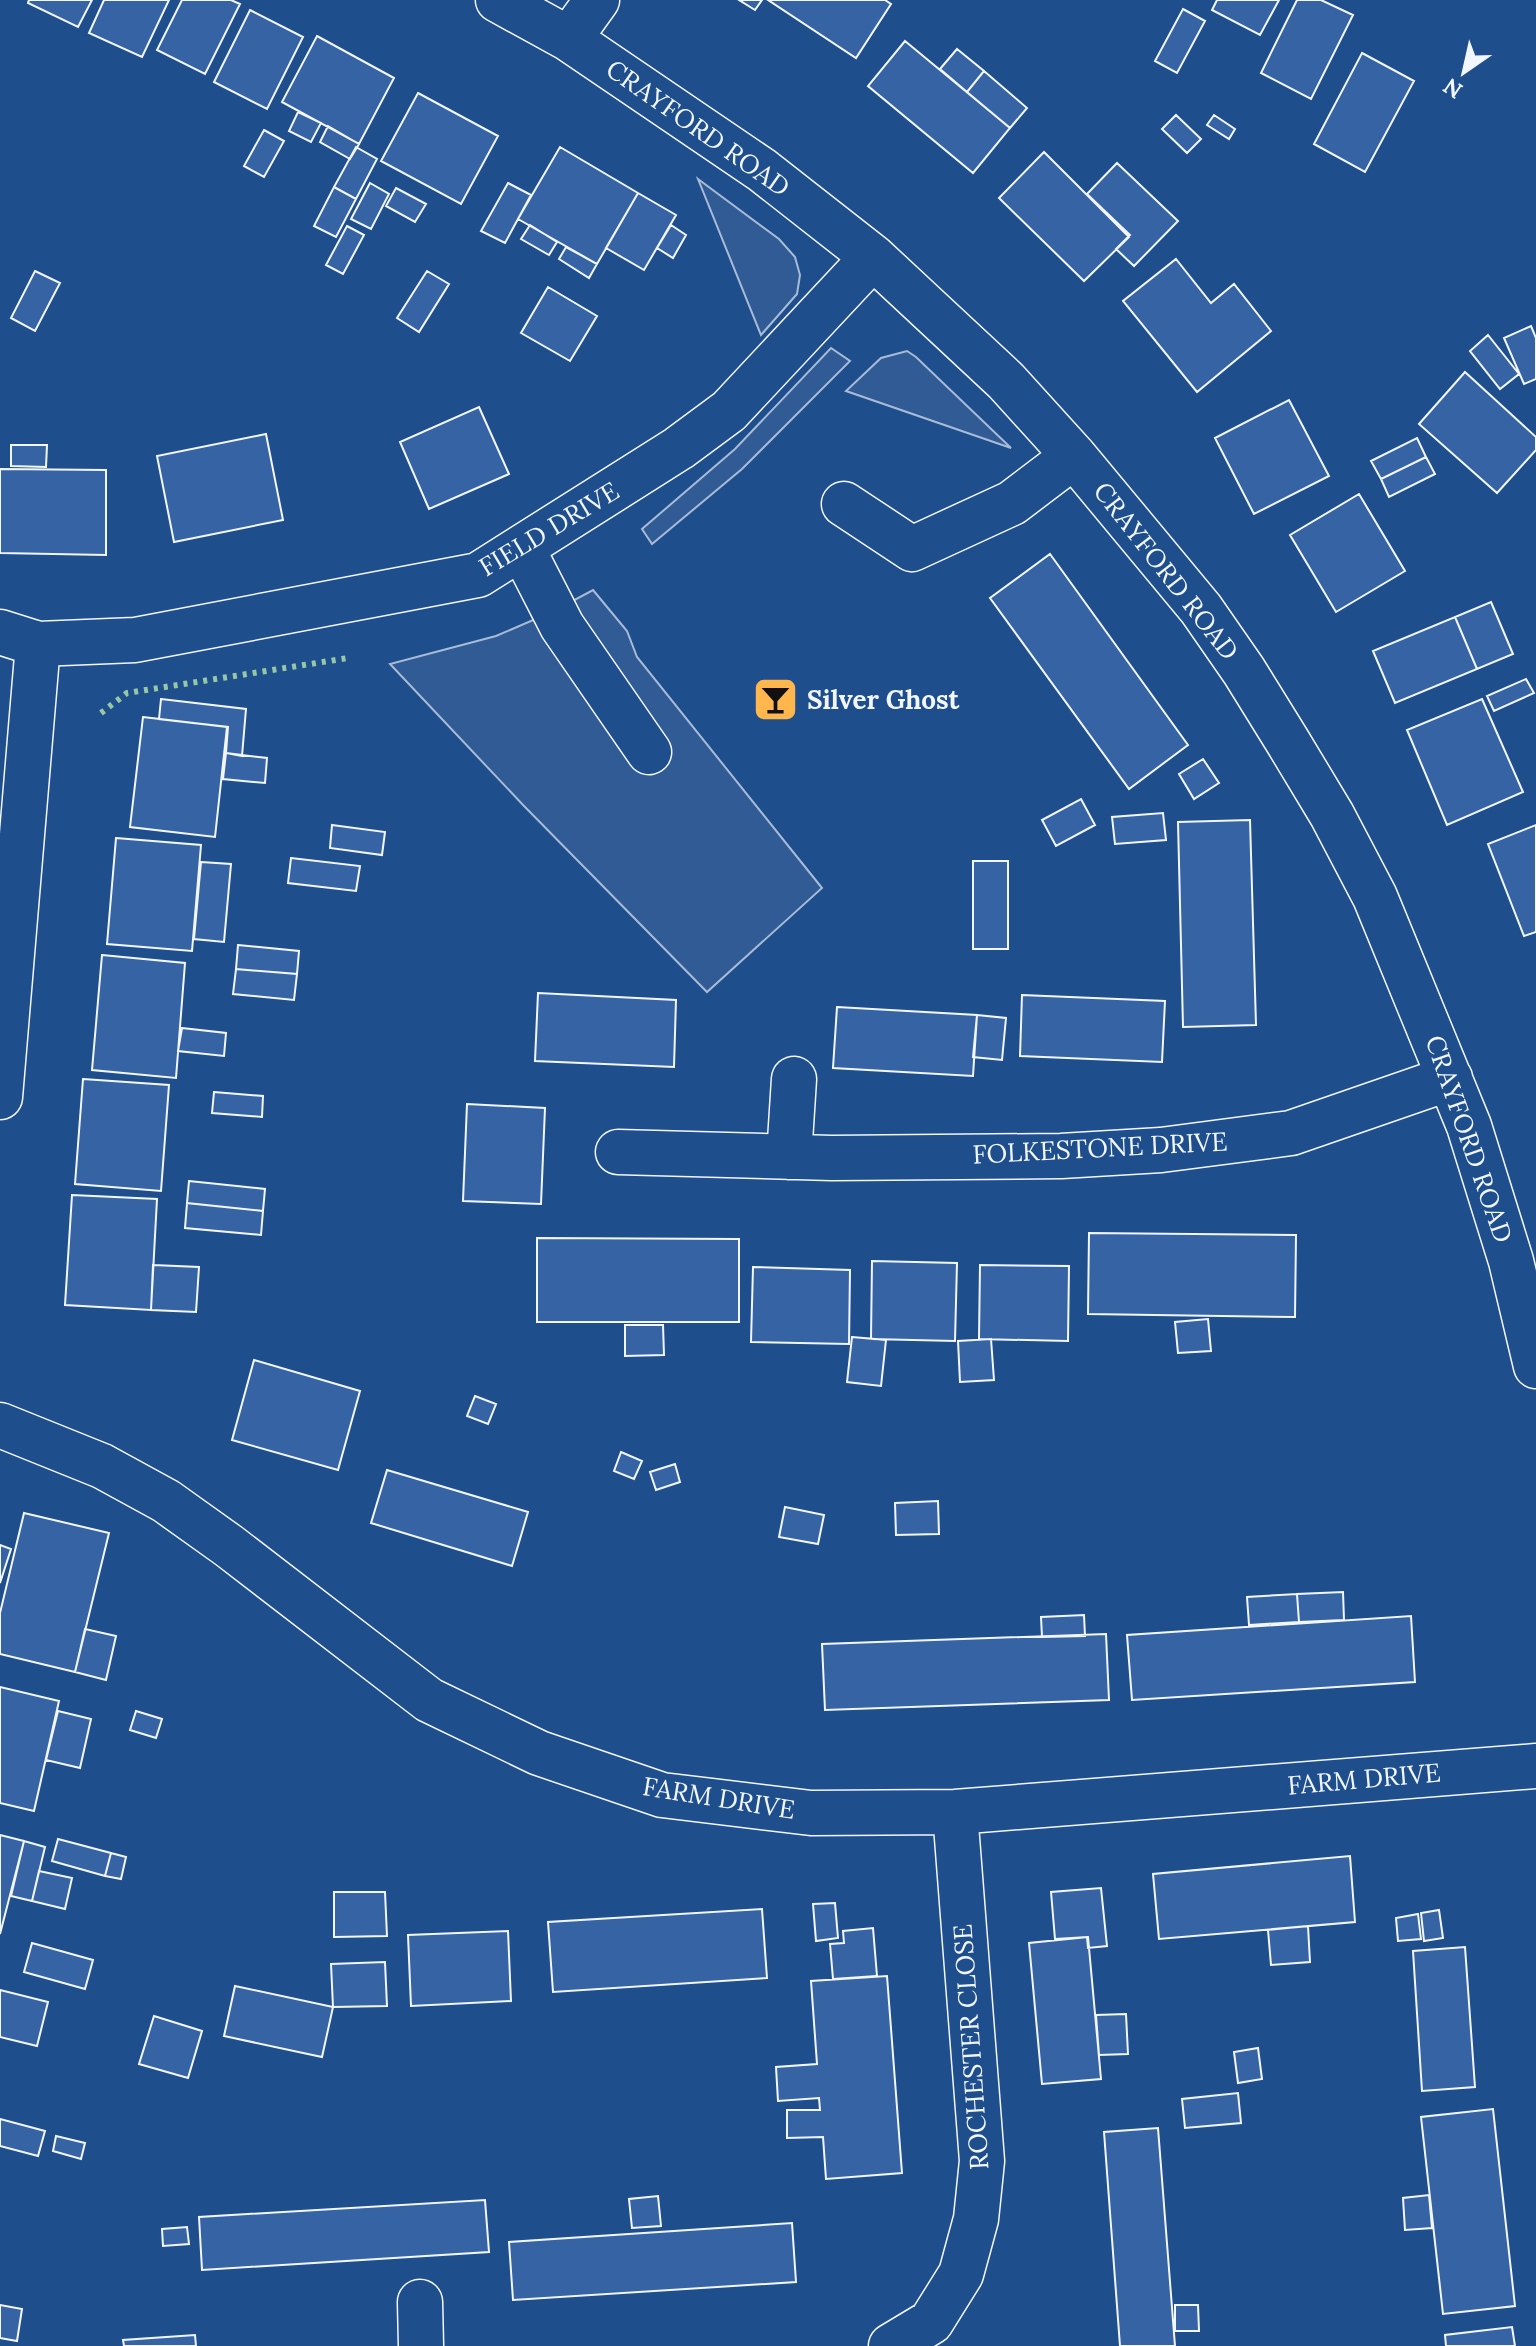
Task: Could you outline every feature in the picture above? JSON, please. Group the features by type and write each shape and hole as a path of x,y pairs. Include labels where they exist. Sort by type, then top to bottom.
{"street":[{"name":"CRAYFORD ROAD","path":"498,0 569,39 762,170 873,257 1006,381 1074,456 1201,609 1288,742 1332,815 1375,897 1469,1126 1507,1248 1536,1366"},
{"path":"569,39 597,0"},
{"name":"FIELD DRIVE","path":"19,638 135,640 478,575 679,448 729,411 873,257"},
{"path":"844,504 912,549 1012,503 1074,456"},
{"path":"522,548 562,626 649,752"},
{"path":"0,1097 19,638"},
{"name":"FOLKESTONE DRIVE","path":"618,1152 789,1157 1061,1156 1161,1150 1291,1133 1450,1078"},
{"path":"789,1157 794,1079"},
{"name":"FARM DRIVE","path":"0,1425 102,1466 166,1501 429,1700 539,1753 662,1795 811,1813 955,1812 1536,1766"},
{"name":"ROCHESTER CLOSE","path":"891,2346 931,2322 961,2274 976,2219 982,2161 955,1812"},
{"path":"420,2302 421,2346"}],"shaded area":[{"path":"698,179 779,239 795,257 800,275 797,294 761,335"},
{"path":"831,348 850,361 742,469 652,544 642,529 735,449"},
{"path":"907,351 1011,448 846,391 881,358"},
{"path":"593,590 627,631 637,657 822,888 707,992 390,664 496,636"}],"building":[{"path":"29,0 92,0 78,27 28,3"},
{"path":"104,0 169,0 142,57 89,33"},
{"path":"182,0 231,0 240,4 205,74 157,50"},
{"path":"739,0 762,0 755,10"},
{"path":"768,0 885,0 891,4 856,58"},
{"path":"1217,0 1279,0 1260,35 1212,10"},
{"path":"1297,0 1321,0 1353,15 1311,99 1261,73"},
{"path":"1183,9 1205,21 1177,73 1155,61"},
{"path":"250,10 303,37 267,109 214,82"},
{"path":"317,36 394,78 359,144 282,102"},
{"path":"905,41 1010,128 973,173 868,86"},
{"path":"957,49 984,71 967,92 940,69"},
{"path":"1362,53 1414,81 1365,172 1314,144"},
{"path":"984,71 1027,108 1010,128 967,92"},
{"path":"418,93 498,136 461,204 381,161"},
{"path":"298,112 321,123 311,142 289,131"},
{"path":"1176,115 1201,139 1187,153 1162,129"},
{"path":"1214,115 1235,129 1229,139 1207,125"},
{"path":"328,126 359,144 350,159 320,142"},
{"path":"264,130 284,141 264,177 244,166"},
{"path":"356,147 377,159 356,199 334,187"},
{"path":"560,147 638,193 597,264 518,219"},
{"path":"1044,152 1129,237 1084,281 999,198"},
{"path":"1117,163 1178,221 1134,266 1116,249 1130,235 1087,194"},
{"path":"370,183 389,194 371,229 351,219"},
{"path":"508,183 531,195 505,243 481,231"},
{"path":"334,187 356,199 336,237 314,226"},
{"path":"396,188 426,204 415,222 386,206"},
{"path":"638,193 676,215 644,270 606,248"},
{"path":"530,225 557,242 549,255 521,239"},
{"path":"671,225 686,235 673,258 657,248"},
{"path":"347,226 364,235 343,274 326,265"},
{"path":"566,247 597,264 589,278 559,259"},
{"path":"1176,259 1211,303 1234,284 1271,331 1197,392 1123,301"},
{"path":"35,271 60,283 35,331 11,318"},
{"path":"427,271 449,284 419,332 397,318"},
{"path":"548,287 597,316 570,361 521,333"},
{"path":"1531,326 1536,338 1536,379 1524,384 1504,338"},
{"path":"1488,335 1519,374 1500,389 1470,351"},
{"path":"1465,372 1536,437 1536,450 1497,493 1419,424"},
{"path":"1289,400 1329,476 1254,514 1215,438"},
{"path":"479,407 509,474 429,509 400,442"},
{"path":"266,434 283,520 174,542 157,456"},
{"path":"1417,438 1426,457 1381,479 1371,461"},
{"path":"11,445 47,445 46,467 11,466"},
{"path":"1426,457 1435,474 1389,497 1381,479"},
{"path":"0,469 106,470 106,555 0,553"},
{"path":"1359,494 1405,571 1336,612 1290,535"},
{"path":"1050,554 1188,745 1129,789 990,598"},
{"path":"1491,602 1513,654 1477,669 1455,617"},
{"path":"1455,617 1477,669 1395,703 1373,651"},
{"path":"1526,679 1534,693 1494,711 1487,696"},
{"path":"161,699 246,709 242,756 226,753 228,727 159,719"},
{"path":"1482,699 1523,792 1447,825 1407,730"},
{"path":"143,717 227,727 215,837 130,827"},
{"path":"226,753 267,758 265,783 223,779"},
{"path":"1203,759 1219,783 1194,799 1179,774"},
{"path":"1081,799 1095,825 1056,846 1042,820"},
{"path":"1163,813 1166,840 1115,844 1112,817"},
{"path":"1250,820 1256,1025 1183,1027 1178,822"},
{"path":"332,825 385,832 382,855 330,848"},
{"path":"1536,825 1536,932 1524,936 1488,844"},
{"path":"116,838 201,845 192,951 107,944"},
{"path":"291,858 360,866 356,891 288,883"},
{"path":"973,861 1008,861 1008,949 973,949"},
{"path":"201,862 231,864 224,942 194,939"},
{"path":"238,945 299,951 297,974 236,969"},
{"path":"102,955 185,963 176,1078 92,1070"},
{"path":"236,969 297,974 294,1000 233,994"},
{"path":"538,993 676,1000 674,1067 535,1061"},
{"path":"1022,995 1165,1001 1162,1062 1020,1056"},
{"path":"837,1007 977,1015 973,1076 833,1068"},
{"path":"977,1015 1006,1018 1002,1060 973,1057"},
{"path":"182,1028 226,1033 224,1056 178,1051"},
{"path":"83,1079 169,1085 161,1191 75,1184"},
{"path":"214,1092 263,1096 262,1117 212,1113"},
{"path":"467,1104 545,1108 541,1204 463,1201"},
{"path":"189,1181 265,1189 263,1211 187,1203"},
{"path":"72,1195 157,1199 151,1310 65,1305"},
{"path":"187,1203 263,1211 261,1235 185,1228"},
{"path":"1089,1233 1296,1235 1295,1317 1088,1314"},
{"path":"537,1238 739,1239 739,1322 537,1322"},
{"path":"872,1261 957,1263 955,1341 871,1339"},
{"path":"153,1265 199,1267 196,1312 151,1310"},
{"path":"980,1265 1069,1266 1068,1341 979,1339"},
{"path":"753,1267 850,1270 849,1344 751,1342"},
{"path":"1208,1319 1211,1351 1178,1353 1175,1322"},
{"path":"625,1325 663,1325 664,1355 625,1356"},
{"path":"852,1337 886,1340 881,1386 847,1382"},
{"path":"991,1339 994,1380 960,1382 958,1341"},
{"path":"254,1360 360,1391 338,1470 232,1440"},
{"path":"475,1396 496,1404 488,1424 467,1416"},
{"path":"621,1452 642,1461 634,1479 614,1471"},
{"path":"675,1464 680,1482 656,1490 650,1472"},
{"path":"387,1470 528,1512 512,1566 371,1523"},
{"path":"938,1501 939,1534 896,1535 895,1503"},
{"path":"785,1507 824,1515 818,1544 779,1537"},
{"path":"24,1513 109,1533 75,1672 0,1654 0,1613"},
{"path":"0,1545 11,1549 0,1583"},
{"path":"1343,1592 1344,1620 1299,1622 1297,1594"},
{"path":"1297,1594 1299,1622 1249,1625 1247,1597"},
{"path":"1084,1615 1085,1636 1042,1637 1041,1617"},
{"path":"1411,1616 1415,1682 1132,1700 1127,1635"},
{"path":"85,1629 116,1636 106,1680 75,1672"},
{"path":"1106,1634 1109,1700 825,1710 822,1644"},
{"path":"0,1687 59,1701 34,1811 0,1803"},
{"path":"58,1711 91,1719 80,1768 46,1760"},
{"path":"136,1711 162,1719 156,1738 130,1730"},
{"path":"0,1835 24,1841 0,1934"},
{"path":"58,1839 111,1853 105,1876 52,1861"},
{"path":"24,1841 45,1847 32,1901 11,1896"},
{"path":"111,1853 126,1857 121,1879 105,1876"},
{"path":"1350,1856 1355,1922 1159,1939 1153,1874"},
{"path":"39,1871 72,1878 65,1909 32,1901"},
{"path":"1101,1888 1107,1946 1088,1948 1087,1937 1055,1939 1051,1892"},
{"path":"334,1892 385,1892 387,1936 334,1937"},
{"path":"835,1903 838,1938 816,1941 813,1904"},
{"path":"762,1909 767,1978 553,1992 548,1922"},
{"path":"1439,1910 1443,1938 1424,1941 1421,1913"},
{"path":"1418,1914 1421,1939 1398,1941 1396,1918"},
{"path":"1308,1926 1310,1962 1271,1965 1268,1930"},
{"path":"873,1928 877,1976 833,1979 830,1944 844,1943 843,1931"},
{"path":"508,1931 511,2001 411,2006 408,1935"},
{"path":"1088,1937 1101,2079 1042,2084 1029,1943"},
{"path":"32,1943 93,1960 85,1989 24,1972"},
{"path":"1465,1947 1475,2087 1422,2091 1413,1951"},
{"path":"385,1962 387,2006 333,2007 331,1964"},
{"path":"887,1976 902,2173 826,2179 823,2137 787,2138 787,2110 820,2110 819,2098 778,2101 776,2067 817,2064 811,1981"},
{"path":"235,1986 333,2007 322,2057 224,2036"},
{"path":"0,1990 48,2002 37,2046 0,2037"},
{"path":"1126,2014 1128,2054 1099,2055 1096,2015"},
{"path":"154,2016 202,2031 188,2078 139,2064"},
{"path":"1258,2048 1262,2079 1238,2083 1234,2052"},
{"path":"1238,2093 1241,2123 1185,2128 1182,2099"},
{"path":"1493,2109 1515,2306 1443,2314 1421,2117"},
{"path":"0,2119 45,2131 38,2156 0,2146"},
{"path":"1158,2128 1175,2346 1120,2346 1104,2132"},
{"path":"56,2136 85,2143 81,2159 53,2151"},
{"path":"1429,2195 1432,2228 1405,2230 1403,2198"},
{"path":"658,2196 661,2226 632,2228 629,2199"},
{"path":"485,2200 489,2252 202,2270 199,2217"},
{"path":"792,2223 796,2282 513,2300 509,2242"},
{"path":"187,2227 189,2244 163,2246 162,2229"},
{"path":"0,2305 22,2309 17,2341 0,2338"},
{"path":"1175,2305 1198,2305 1199,2331 1175,2331"},
{"path":"1512,2327 1515,2346 1446,2346 1445,2335"},
{"path":"195,2335 196,2346 124,2346 123,2340"}],"hedge":[{"path":"101,713 127,693 348,658"}],"place":[{"name":"Silver Ghost","path":"776,700"}]}
